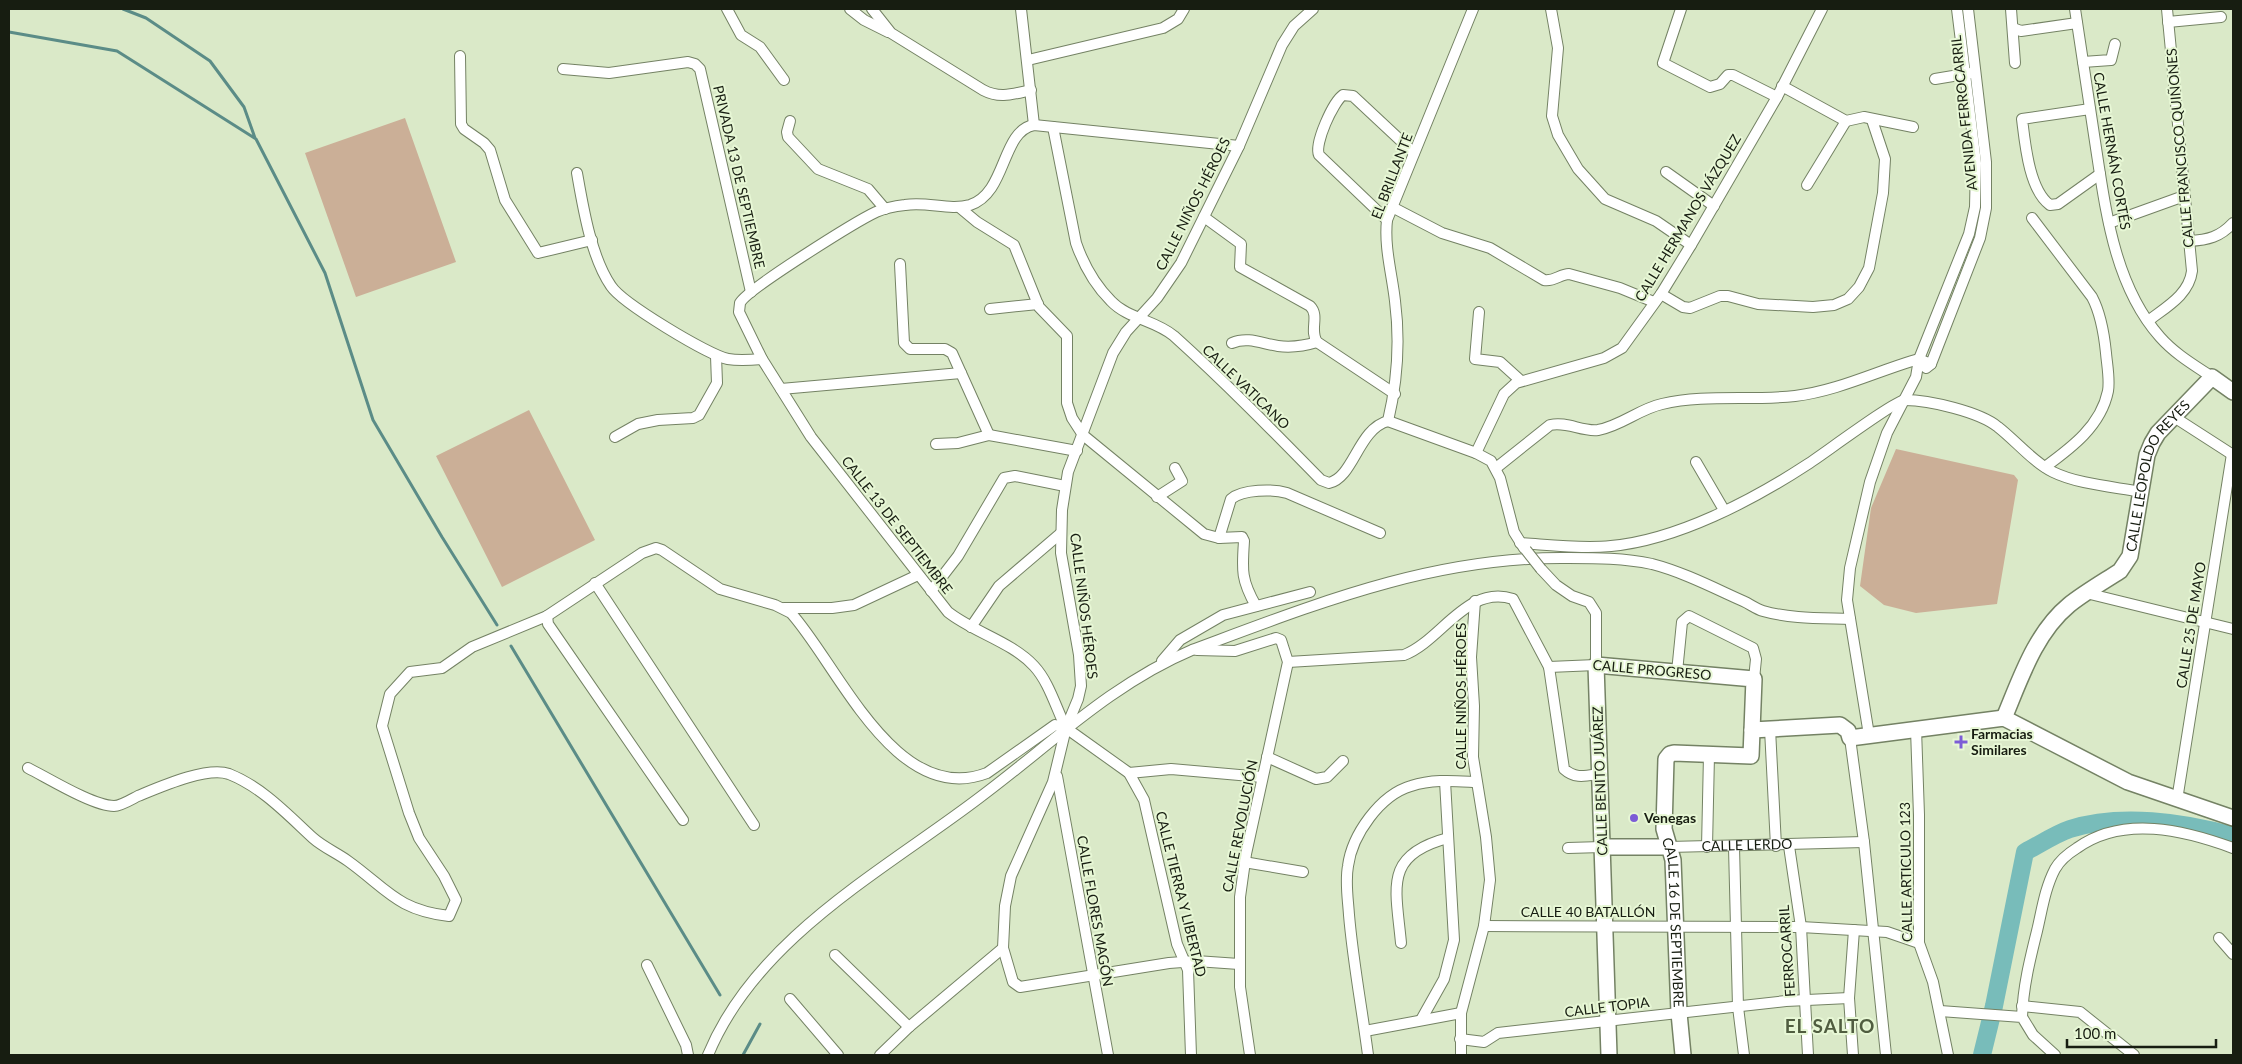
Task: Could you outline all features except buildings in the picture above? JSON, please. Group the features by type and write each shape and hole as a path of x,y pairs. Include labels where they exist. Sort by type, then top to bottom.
{"street":[{"path":"726,9 741,35 760,47 784,80"},
{"path":"850,9 864,20 891,33 993,95 1002,96 1030,90"},
{"path":"872,9 891,33"},
{"path":"1021,9 1034,124"},
{"path":"1028,60 1163,28 1178,18 1184,9"},
{"name":"CALLE NIÑOS HÉROES","path":"1056,772 1066,728 1078,699 1081,673 1063,569 1061,533 1065,486 1114,354 1126,332 1170,282 1239,146 1282,44 1294,26 1312,9"},
{"name":"EL BRILLANTE","path":"1388,421 1394,394 1396,317 1387,242 1387,220 1473,9"},
{"path":"1551,9 1558,48 1552,116 1558,135 1573,160 1597,192 1605,199 1656,221 1691,245"},
{"path":"1681,9 1663,63 1710,87 1720,84 1728,75 1733,75 1777,97"},
{"name":"CALLE HERMANOS VÁZQUEZ","path":"1476,453 1504,394 1520,381 1615,354 1622,348 1691,245 1777,97 1822,9"},
{"name":"AVENIDA FERROCARRIL","path":"1957,9 1970,73"},
{"name":"AVENIDA FERROCARRIL","path":"1916,377 1931,364 1980,238 1982,192 1976,163 1968,9"},
{"path":"2011,9 2014,28 2012,34 2015,63"},
{"name":"CALLE HERNÁN CORTÉS","path":"2075,9 2108,223 2120,264 2148,322 2174,351 2212,377"},
{"name":"CALLE FRANCISCO QUIÑONES","path":"2148,322 2188,287 2192,271 2167,9"},
{"path":"2168,22 2220,17"},
{"path":"2014,28 2021,30 2077,23"},
{"path":"2083,62 2111,60 2115,44"},
{"path":"460,56 461,124 464,130 484,143 490,150 505,200 538,253 592,240"},
{"name":"PRIVADA 13 DE SEPTIEMBRE","path":"563,69 609,73 688,62 700,69 751,292"},
{"path":"1935,79 1970,73"},
{"path":"1782,86 1846,121"},
{"path":"1387,220 1322,159 1317,150 1336,100 1343,94 1352,96 1414,153"},
{"path":"2090,109 2022,119 2025,146 2033,175 2040,191 2050,205 2058,204 2100,174"},
{"path":"1807,185 1846,121 1857,117 1913,127"},
{"path":"1392,206 1442,233 1490,248 1544,280 1550,281 1564,274 1569,274 1690,308 1720,296 1728,296 1758,304 1814,307 1834,305 1848,299 1859,287 1869,268 1883,193 1885,159 1872,120"},
{"path":"790,121 787,132 788,137 818,168 868,189 885,209"},
{"path":"751,292 863,219 885,209 907,204 960,207 975,202 987,193 995,183 1015,137 1026,126 1034,124 1239,146"},
{"name":"CALLE VATICANO","path":"1053,126 1076,243 1082,260 1094,282 1111,302 1120,309 1139,316 1172,335 1243,401 1321,480 1329,483 1339,478 1376,426 1388,421"},
{"path":"1666,172 1714,206"},
{"path":"577,173 592,240 605,275 614,291 675,333 716,356 740,360 762,359"},
{"name":"AVENIDA FERROCARRIL","path":"1869,735 1847,600 1850,568 1858,529 1870,482 1886,433 1916,377 1919,360 1969,234 1982,192"},
{"path":"2108,223 2184,196"},
{"path":"960,207 977,222 1014,245 1038,304 1067,336 1068,403 1072,418 1083,434 1204,534 1219,538 1236,536 1243,539 1245,588 1256,606"},
{"path":"1204,218 1241,244 1240,267 1310,306 1315,314 1313,331 1317,342 1394,394"},
{"path":"2032,218 2092,296 2098,308 2105,340 2108,380 2105,400 2093,424 2071,448 2045,467"},
{"path":"2189,241 2207,240 2223,234 2233,223"},
{"path":"900,264 904,343 910,349 945,349 952,353 989,435"},
{"name":"CALLE 13 DE SEPTIEMBRE","path":"751,292 742,299 739,308 762,359 823,454 948,612 1012,650 1034,666 1066,728"},
{"path":"990,309 1038,304"},
{"path":"1478,312 1475,359 1500,362 1520,381"},
{"path":"1232,343 1254,340 1278,346 1301,347 1317,342"},
{"path":"615,437 638,424 658,420 693,418 699,415 717,383 716,356"},
{"path":"1388,421 1476,453 1491,461 1496,468 1541,430 1558,423 1570,424 1586,430 1597,430 1606,428 1640,410 1661,404 1699,399 1797,396 1829,390 1919,360 1931,364"},
{"path":"781,389 961,373"},
{"path":"2212,377 2233,392"},
{"name":"CALLE LEOPOLDO REYES","path":"2004,718 2024,671 2045,632 2068,606 2120,571 2126,564 2130,556 2147,455 2152,444 2158,433 2212,377"},
{"path":"1523,546 1609,546 1635,543 1685,526 1724,510 1786,478 1849,438 1892,405 1903,400 1965,411 1988,420 2045,467 2062,476 2142,492"},
{"path":"2174,417 2233,454"},
{"path":"936,444 958,443 989,435 1077,451"},
{"name":"CALLE 25 DE MAYO","path":"2177,800 2233,454"},
{"path":"1696,462 1724,510"},
{"path":"1157,497 1182,481 1175,468"},
{"name":"CALLE BENITO JUÁREZ","path":"1496,468 1514,532 1523,546 1541,570 1556,585 1572,596 1589,602 1596,613 1599,774 1609,1055"},
{"path":"931,591 958,556 1004,478 1015,476 1065,486"},
{"path":"1219,538 1229,503 1236,495 1275,491 1287,493 1380,533"},
{"path":"971,627 999,586 1061,533"},
{"path":"28,768 91,799 115,806 159,788 203,774 228,773 252,786 276,804 316,840 348,861 397,900 426,913 449,916 456,900 444,876 419,838 382,726 390,694 410,672 442,668 472,647 548,616 642,553 656,548 668,552 720,589 784,608 832,608 854,605 918,575"},
{"path":"708,1055 729,1016 747,989 765,966 800,931 980,798 1066,728 1131,681 1159,664 1192,650 1396,580 1443,568 1492,560 1607,558 1652,564 1702,582 1761,611 1795,617 1850,619"},
{"path":"595,583 754,825"},
{"path":"1159,664 1180,640 1206,624 1223,616 1310,592"},
{"path":"2086,593 2233,628"},
{"path":"1192,650 1235,651 1276,638 1281,640 1288,662 1324,658 1404,655 1416,650 1475,601 1498,596 1513,599 1550,667 1564,769 1571,775 1578,777 1599,774"},
{"name":"CALLE NIÑOS HÉROES","path":"1461,1055 1461,1013 1484,926 1489,895 1489,855 1476,782 1471,657 1475,601"},
{"path":"784,608 796,619 866,718 900,752 930,773 954,778 978,776 987,773 1050,727 1060,726 1066,728 1129,773 1171,769 1262,777"},
{"path":"548,616 548,624 683,820"},
{"path":"1677,672 1684,618 1693,618 1748,644 1756,653 1751,756"},
{"name":"CALLE REVOLUCIÓN","path":"1250,1055 1243,1010 1239,964 1239,914 1244,862 1288,662"},
{"name":"CALLE PROGRESO","path":"1550,667 1596,665 1754,679"},
{"path":"1850,738 2004,718 2128,782 2233,818"},
{"path":"1752,730 1840,725 1848,731 1864,842 1886,1055"},
{"path":"1770,729 1776,846"},
{"name":"CALLE ARTICULO 123","path":"1916,729 1919,815 1919,943 1933,982 1948,1055"},
{"name":"CALLE 16 DE SEPTIEMBRE","path":"1683,1055 1674,925 1673,860 1664,829 1666,759 1670,754 1674,753 1709,755"},
{"path":"1707,847 1709,755 1772,756"},
{"path":"1267,757 1316,779 1327,777 1343,761"},
{"path":"1056,772 1011,876 1005,906 1003,948 1012,982 1020,988 1092,975 1185,962 1239,964"},
{"name":"CALLE FLORES MAGÓN","path":"1056,772 1108,1055"},
{"name":"CALLE TIERRA Y LIBERTAD","path":"1129,773 1144,800 1149,817 1177,944 1185,962 1189,978 1190,1055"},
{"path":"1421,1020 1444,979 1452,953 1454,927 1445,781"},
{"path":"1368,1055 1352,950 1347,887 1351,853 1368,821 1382,804 1396,793 1427,782 1476,782"},
{"path":"2055,1055 2033,1035 2022,1012 2027,972 2048,886 2056,868 2068,854 2085,842 2106,834 2153,829 2201,836 2233,848"},
{"path":"1401,943 1397,886 1402,866 1407,857 1416,849 1448,838"},
{"name":"CALLE LERDO","path":"1568,848 1602,846 1789,846 1864,842"},
{"name":"FERROCARRIL","path":"1789,846 1801,927 1808,1055"},
{"path":"1734,847 1738,1007 1744,1055"},
{"path":"1244,862 1303,872"},
{"name":"CALLE 40 BATALLÓN","path":"1484,926 1674,925 1801,927 1873,931 1902,936 1919,943"},
{"path":"1853,1055 1848,998 1854,930"},
{"path":"2219,938 2233,954"},
{"path":"880,1055 909,1027 1003,948"},
{"path":"835,955 909,1027"},
{"path":"647,965 686,1045 688,1055"},
{"name":"CALLE TOPIA","path":"1460,1040 1484,1042 1498,1034 1804,999 1848,998"},
{"path":"790,999 838,1055"},
{"path":"1940,1011 2010,1015 2022,1012 2080,1012 2134,1055"},
{"path":"1365,1032 1461,1013"}],"shaded area":[{"path":"405,118 456,262 356,297 305,153"},
{"path":"529,410 595,540 502,587 436,456"},
{"path":"1896,449 2014,475 2018,480 1997,604 1916,613 1884,605 1860,586 1871,508"}],"waterway":[{"path":"123,9 146,18 210,61 244,107 255,138"},
{"path":"9,32 117,51 256,139 325,273 373,420 442,537 497,625"},
{"path":"511,646 720,995"},
{"path":"1982,1055 1994,1006 2025,852 2070,829 2110,821 2131,820 2173,823 2233,836"},
{"path":"743,1055 760,1024"}],"place":[{"name":"Farmacias Similares","path":"1961,742"},
{"name":"Venegas","path":"1634,818"}],"district":[{"name":"EL SALTO","path":"1830,1026"}]}
